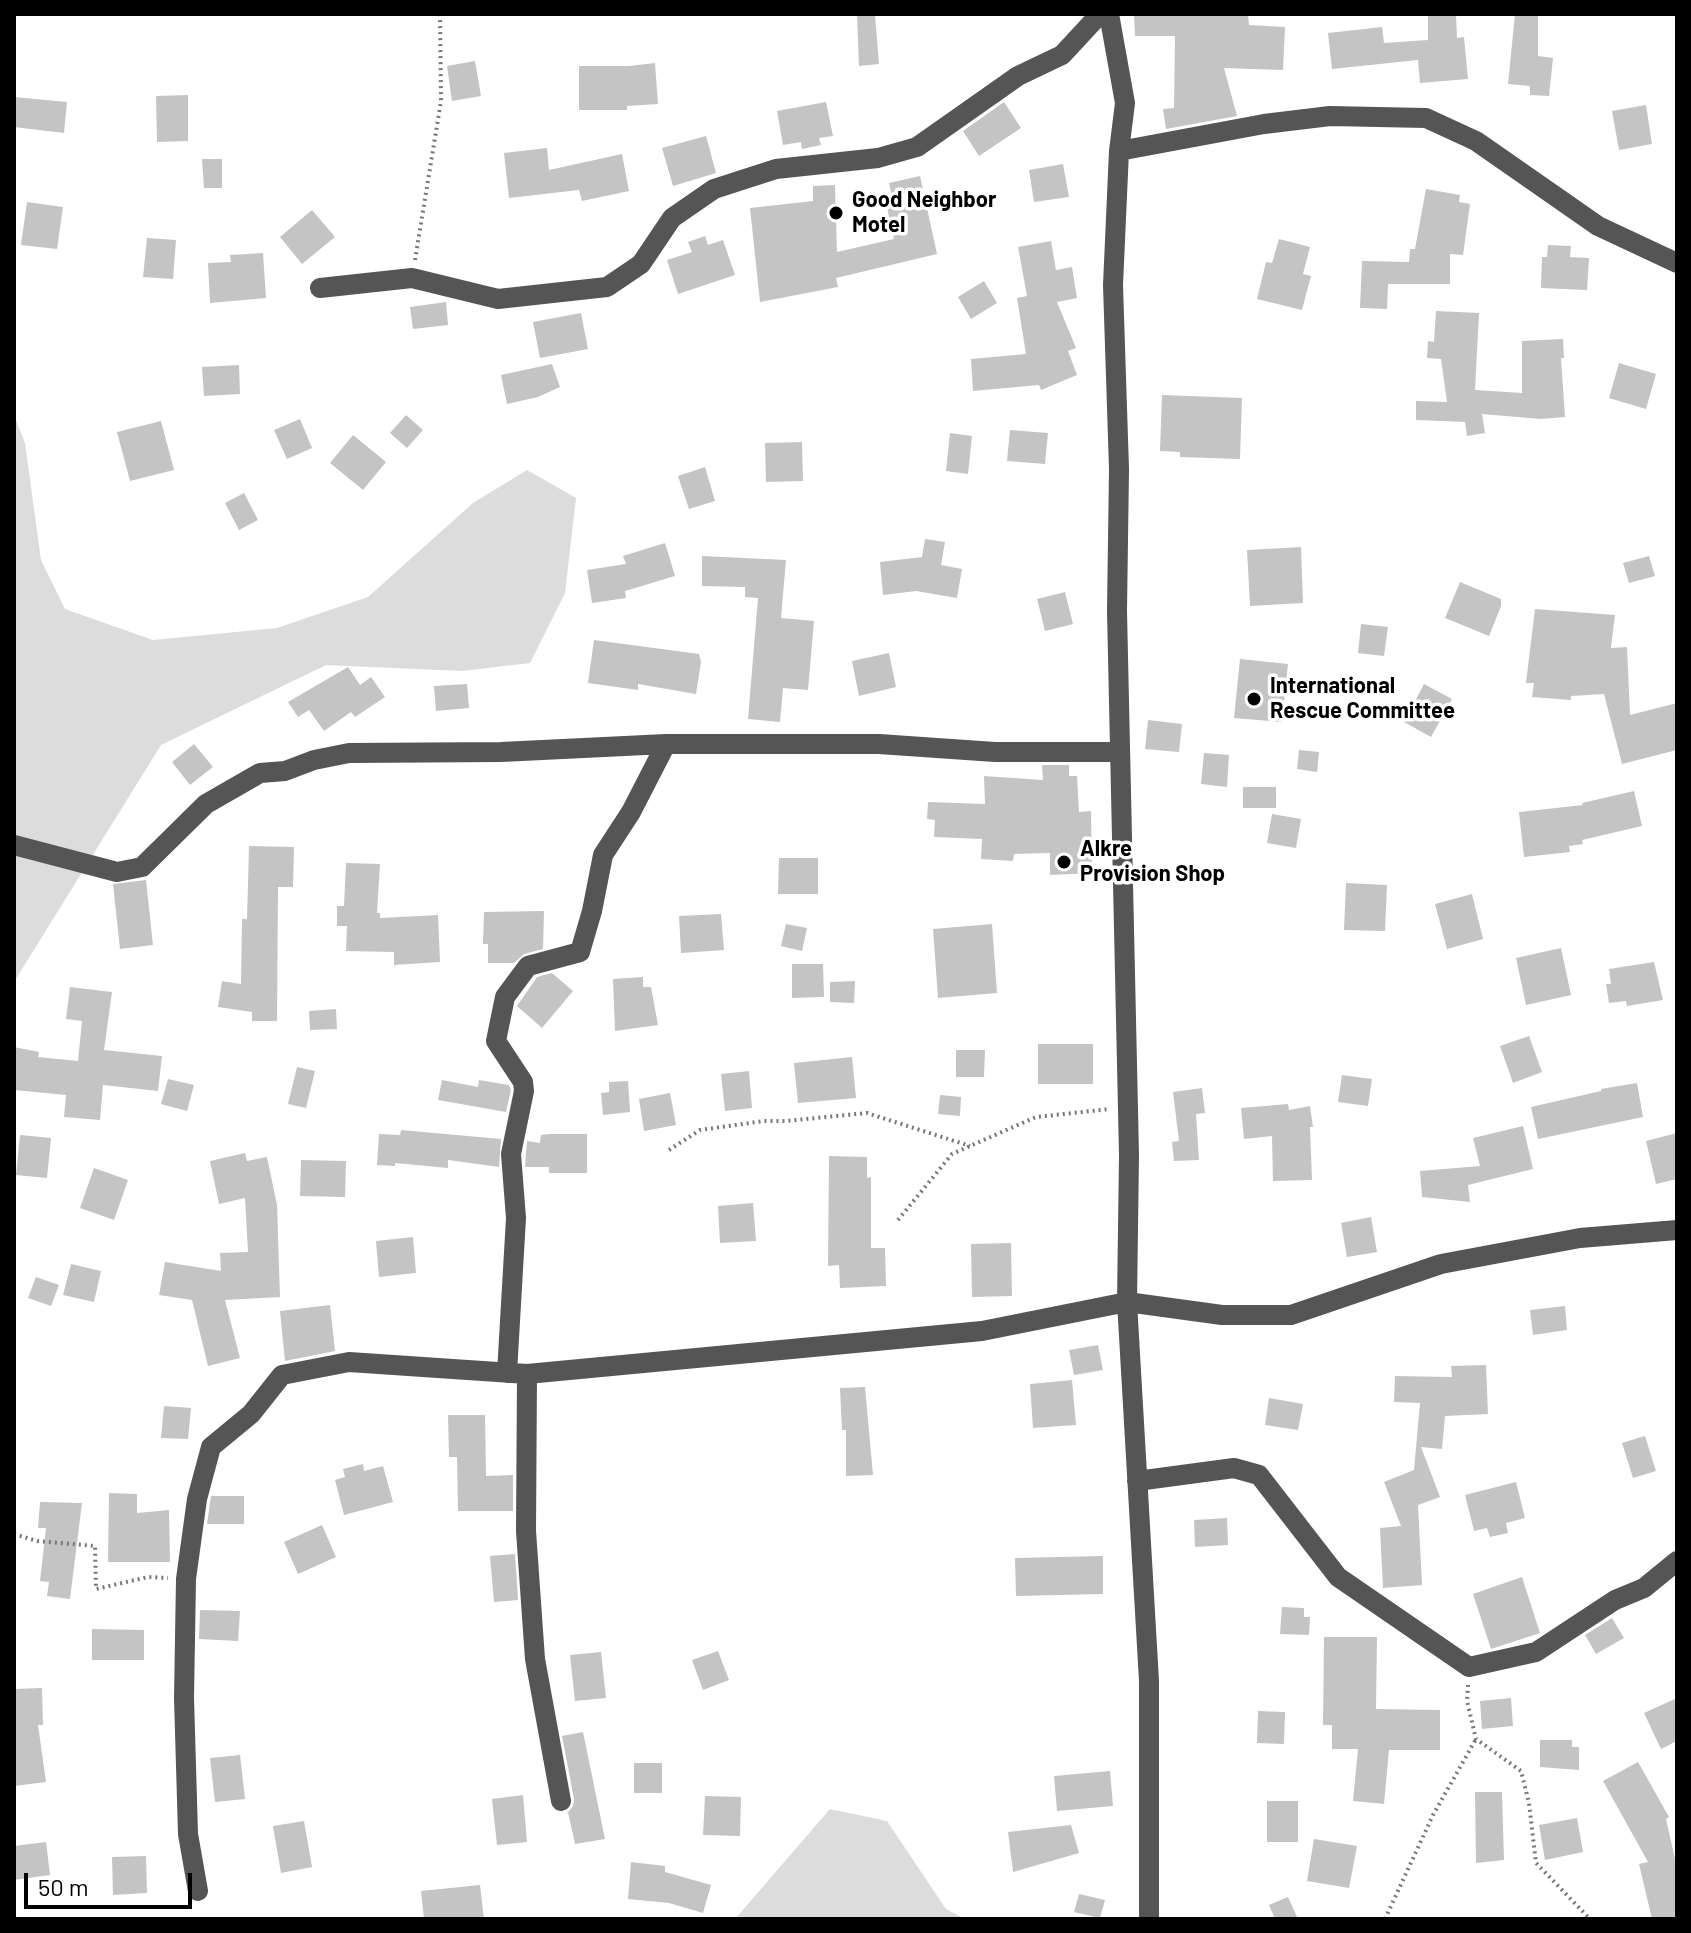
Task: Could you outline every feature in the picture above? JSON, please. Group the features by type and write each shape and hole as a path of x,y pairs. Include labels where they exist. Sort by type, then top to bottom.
{"street":[{"path":"320,288 412,278 498,299 607,287 641,264 672,218 714,189 776,169 878,158 917,147 1018,76 1062,55 1100,14"},
{"path":"1109,14 1125,103 1119,151 1113,285 1119,469 1117,611 1128,1107 1127,1302 1149,1681 1149,1919"},
{"path":"1119,151 1264,124 1330,116 1426,118 1476,141 1598,226 1677,263"},
{"path":"14,845 117,872 142,867 206,804 260,773 285,771 314,760 349,753 501,752 666,744 879,744 995,752 1120,752"},
{"path":"561,1801 535,1659 526,1531 525,1440 517,1374 516,1218 511,1154 524,1091 523,1082 496,1041 505,997 528,966 580,952 603,855 631,812 666,744"},
{"path":"198,1891 188,1834 184,1698 186,1579 197,1499 211,1447 251,1414 282,1375 349,1362 517,1374 982,1331 1127,1302 1222,1315 1291,1315 1441,1264 1580,1238 1677,1230"},
{"path":"1137,1481 1234,1468 1259,1475 1338,1577 1469,1667 1536,1652 1615,1600 1644,1588 1677,1561"}],"path":[{"path":"412,278 441,101 440,14"},
{"path":"898,1220 952,1154 1036,1117 1128,1107"},
{"path":"669,1150 700,1130 764,1121 867,1113 970,1146"},
{"path":"14,1534 37,1541 95,1546 96,1589 148,1577 186,1579"},
{"path":"1469,1667 1467,1701 1476,1739 1521,1771 1529,1803 1536,1863 1590,1919"},
{"path":"1385,1919 1433,1815 1476,1739"}],"shaded area":[{"path":"14,415 25,443 41,560 65,609 153,640 277,628 368,597 473,503 527,470 576,498 565,593 530,663 462,671 326,665 161,745 14,982"},
{"path":"830,1809 887,1821 946,1909 965,1919 735,1919"}],"building":[{"path":"1134,14 1248,14 1249,25 1285,27 1283,70 1224,68 1237,116 1166,129 1163,109 1174,108 1175,36 1135,36"},
{"path":"1428,14 1456,14 1457,38 1464,37 1468,79 1420,83 1418,60 1332,69 1328,33 1382,27 1384,43 1428,40"},
{"path":"1515,14 1538,14 1538,56 1553,58 1549,96 1530,95 1530,86 1508,84"},
{"path":"857,15 875,15 879,64 859,66"},
{"path":"475,61 481,96 452,101 447,66"},
{"path":"655,63 658,104 627,106 627,110 579,110 579,66"},
{"path":"188,95 188,141 157,142 156,96"},
{"path":"14,97 67,102 64,133 14,127"},
{"path":"826,102 833,136 819,138 821,145 802,149 801,142 783,145 777,111"},
{"path":"1004,102 1021,128 979,156 963,131"},
{"path":"1646,105 1652,144 1619,150 1612,111"},
{"path":"706,136 716,173 673,186 662,148"},
{"path":"547,148 549,170 622,154 629,191 582,201 579,190 509,198 504,153"},
{"path":"202,159 222,159 222,188 204,188"},
{"path":"1063,164 1069,197 1034,202 1029,170"},
{"path":"920,176 937,254 836,278 838,287 760,302 750,208 813,201 813,186 835,185 837,252 894,239 885,199 892,197 889,183"},
{"path":"1426,189 1460,195 1459,202 1470,204 1463,255 1450,254 1450,284 1388,284 1387,309 1360,308 1362,261 1409,262 1410,249 1415,249"},
{"path":"27,202 63,207 57,249 21,245"},
{"path":"312,210 335,237 302,264 280,237"},
{"path":"705,236 708,245 723,240 735,275 678,294 667,260 692,252 688,242"},
{"path":"147,238 176,240 173,279 143,277"},
{"path":"1279,239 1310,247 1303,274 1311,276 1302,310 1257,299 1266,262 1272,263"},
{"path":"1051,241 1056,270 1072,267 1077,298 1057,302 1076,348 1068,351 1077,375 1041,390 1039,385 973,391 971,359 1026,354 1017,298 1027,296 1018,247"},
{"path":"1548,245 1571,246 1570,257 1589,258 1587,290 1541,288 1542,257 1547,257"},
{"path":"263,253 266,298 210,303 208,263 231,262 230,255"},
{"path":"984,281 997,303 971,319 958,297"},
{"path":"446,302 448,325 413,329 410,307"},
{"path":"1436,311 1479,313 1475,390 1522,393 1522,341 1563,339 1564,358 1561,358 1565,417 1541,419 1482,414 1485,433 1467,436 1465,422 1416,420 1416,401 1447,402 1441,359 1427,358 1428,341 1434,342"},
{"path":"581,313 588,349 540,358 533,322"},
{"path":"1619,363 1656,374 1646,409 1609,398"},
{"path":"552,364 560,387 538,397 507,404 501,375"},
{"path":"239,365 240,394 204,396 202,367"},
{"path":"1162,395 1242,398 1240,459 1180,457 1180,452 1160,451"},
{"path":"406,415 423,430 407,448 390,433"},
{"path":"300,419 312,448 287,459 274,430"},
{"path":"161,421 174,470 130,481 117,432"},
{"path":"1010,430 1048,433 1045,464 1007,461"},
{"path":"950,433 972,436 968,474 946,471"},
{"path":"353,435 386,462 363,490 330,463"},
{"path":"802,442 803,481 766,482 765,443"},
{"path":"705,467 715,501 689,509 678,476"},
{"path":"244,493 258,520 239,530 225,503"},
{"path":"925,539 945,542 941,565 962,569 957,598 916,591 883,595 880,562 922,557"},
{"path":"665,543 675,576 625,591 626,598 592,603 587,570 626,564 623,556"},
{"path":"1301,547 1303,603 1250,606 1247,550"},
{"path":"702,556 786,560 781,618 814,621 808,690 783,688 780,722 748,719 758,598 745,597 745,587 702,586"},
{"path":"1649,556 1655,576 1629,583 1623,563"},
{"path":"1460,582 1501,599 1489,636 1445,618"},
{"path":"1065,592 1073,624 1045,631 1037,599"},
{"path":"1535,609 1615,615 1611,648 1627,647 1630,715 1677,703 1677,750 1622,764 1604,694 1571,696 1571,700 1532,697 1534,683 1526,683"},
{"path":"1361,624 1388,627 1384,656 1358,653"},
{"path":"594,640 699,654 701,662 696,694 638,684 638,690 588,683"},
{"path":"889,653 896,687 859,696 852,661"},
{"path":"1240,659 1288,664 1282,722 1234,718"},
{"path":"348,667 360,685 371,677 385,697 355,717 351,712 324,731 309,710 298,717 288,702"},
{"path":"467,684 469,708 436,711 434,686"},
{"path":"1424,684 1452,699 1431,737 1404,722"},
{"path":"1148,720 1182,724 1179,752 1145,749"},
{"path":"194,744 213,767 190,785 172,762"},
{"path":"1299,750 1319,752 1317,772 1297,769"},
{"path":"1204,753 1229,755 1227,787 1201,784"},
{"path":"1042,765 1069,765 1069,776 1077,776 1079,812 1091,811 1092,873 1050,875 1050,853 1014,854 1013,861 981,859 982,839 934,837 935,820 927,819 928,802 985,804 984,776 1043,780"},
{"path":"1243,787 1276,787 1276,808 1243,808"},
{"path":"1634,791 1642,826 1582,840 1583,844 1569,846 1570,852 1524,857 1519,812 1583,805"},
{"path":"1272,814 1301,819 1296,848 1267,843"},
{"path":"249,846 294,847 293,887 278,887 277,1021 252,1021 252,1012 218,1007 222,981 241,984 242,919 247,919"},
{"path":"779,858 818,858 818,894 778,894"},
{"path":"346,863 380,864 377,913 380,913 380,918 438,915 440,962 394,965 394,952 346,951 347,926 337,926 337,906 344,906"},
{"path":"146,880 153,945 120,949 113,884"},
{"path":"1346,883 1387,885 1385,931 1344,930"},
{"path":"1472,894 1483,939 1447,949 1435,904"},
{"path":"544,911 543,949 524,954 514,963 488,963 488,944 483,944 484,912"},
{"path":"721,914 724,950 681,953 679,916"},
{"path":"786,924 807,928 802,951 781,946"},
{"path":"992,924 997,993 938,998 933,929"},
{"path":"1561,948 1571,995 1526,1005 1516,958"},
{"path":"1654,962 1663,1000 1627,1006 1626,1001 1609,1003 1606,984 1611,984 1609,969"},
{"path":"792,964 823,964 824,997 792,998"},
{"path":"552,973 573,991 542,1028 517,1006 537,977"},
{"path":"643,977 643,987 651,987 658,1025 615,1031 613,979"},
{"path":"855,981 854,1003 830,1002 830,982"},
{"path":"70,987 112,992 104,1050 162,1056 158,1091 103,1085 100,1120 64,1117 66,1095 14,1090 14,1047 39,1052 38,1057 78,1061 82,1021 66,1019"},
{"path":"336,1009 337,1029 310,1030 309,1011"},
{"path":"1529,1036 1542,1072 1513,1083 1500,1046"},
{"path":"1038,1044 1093,1044 1093,1084 1038,1084"},
{"path":"956,1050 985,1050 984,1077 956,1077"},
{"path":"852,1057 856,1098 798,1103 794,1063"},
{"path":"297,1067 315,1071 306,1108 288,1104"},
{"path":"749,1071 752,1108 725,1111 721,1074"},
{"path":"1342,1075 1372,1079 1368,1106 1338,1102"},
{"path":"168,1079 194,1085 187,1111 161,1104"},
{"path":"442,1080 478,1087 479,1080 509,1085 511,1090 506,1112 438,1100"},
{"path":"628,1081 630,1112 603,1115 601,1093 609,1092 609,1082"},
{"path":"1637,1083 1643,1117 1538,1139 1531,1107"},
{"path":"1202,1088 1205,1113 1196,1114 1199,1160 1174,1161 1172,1142 1179,1141 1173,1092"},
{"path":"670,1093 676,1125 644,1131 639,1099"},
{"path":"940,1095 961,1097 960,1116 938,1114"},
{"path":"1288,1104 1289,1110 1310,1106 1313,1127 1310,1127 1312,1180 1273,1181 1272,1136 1244,1139 1241,1108"},
{"path":"1523,1126 1533,1169 1468,1185 1470,1202 1422,1197 1420,1171 1480,1166 1473,1138"},
{"path":"401,1130 501,1139 499,1167 448,1160 448,1168 395,1163 395,1166 377,1165 379,1134 400,1135"},
{"path":"1677,1133 1677,1179 1656,1184 1646,1141"},
{"path":"587,1134 587,1173 549,1173 549,1167 525,1167 527,1141 540,1143 541,1135"},
{"path":"20,1135 51,1138 47,1178 16,1175"},
{"path":"245,1153 247,1161 267,1157 277,1205 280,1297 225,1300 240,1358 208,1366 192,1300 159,1295 165,1262 221,1271 220,1253 248,1252 245,1198 219,1204 210,1161"},
{"path":"829,1156 867,1157 867,1178 871,1177 871,1248 885,1248 886,1286 840,1288 839,1265 828,1266"},
{"path":"301,1160 346,1161 345,1197 300,1196"},
{"path":"94,1168 128,1180 114,1220 80,1208"},
{"path":"753,1203 756,1241 720,1243 718,1206"},
{"path":"1371,1217 1377,1252 1347,1257 1341,1223"},
{"path":"413,1237 416,1273 379,1277 376,1241"},
{"path":"1011,1243 1012,1296 972,1297 971,1244"},
{"path":"71,1264 101,1271 94,1302 63,1295"},
{"path":"36,1277 59,1285 51,1306 28,1298"},
{"path":"330,1305 335,1351 285,1361 280,1311"},
{"path":"1565,1306 1567,1330 1533,1335 1530,1310"},
{"path":"1098,1345 1103,1370 1074,1375 1069,1350"},
{"path":"1486,1365 1488,1414 1445,1416 1442,1449 1421,1447 1440,1497 1418,1505 1422,1585 1383,1588 1380,1528 1401,1526 1384,1482 1414,1470 1420,1403 1394,1402 1395,1376 1452,1377 1451,1366"},
{"path":"1072,1380 1076,1425 1033,1428 1030,1384"},
{"path":"865,1387 873,1475 846,1476 846,1430 842,1430 840,1388"},
{"path":"1269,1398 1303,1404 1298,1430 1265,1425"},
{"path":"164,1406 191,1408 188,1439 161,1438"},
{"path":"448,1415 485,1415 486,1476 513,1475 513,1511 458,1511 457,1457 449,1457"},
{"path":"1645,1436 1656,1471 1633,1478 1622,1443"},
{"path":"363,1464 364,1471 383,1466 393,1502 344,1515 335,1480 345,1477 343,1469"},
{"path":"1516,1482 1525,1518 1506,1523 1508,1533 1490,1537 1487,1528 1474,1531 1465,1495"},
{"path":"109,1493 137,1494 137,1513 169,1510 170,1562 108,1562"},
{"path":"211,1496 244,1496 244,1524 207,1524"},
{"path":"40,1502 82,1503 70,1599 47,1596 49,1582 40,1581 46,1528 38,1528"},
{"path":"1227,1518 1228,1545 1195,1547 1194,1520"},
{"path":"322,1525 336,1557 298,1574 284,1542"},
{"path":"515,1554 518,1600 494,1602 490,1556"},
{"path":"1103,1556 1103,1594 1016,1596 1015,1558"},
{"path":"1522,1577 1540,1633 1491,1649 1473,1594"},
{"path":"1282,1607 1304,1608 1304,1617 1310,1617 1309,1635 1280,1634"},
{"path":"200,1610 240,1611 238,1641 199,1639"},
{"path":"1612,1618 1624,1638 1596,1654 1585,1635"},
{"path":"92,1629 144,1630 144,1660 92,1660"},
{"path":"1324,1637 1377,1637 1376,1709 1440,1710 1440,1750 1389,1750 1384,1804 1353,1801 1358,1749 1332,1749 1332,1725 1323,1725"},
{"path":"718,1651 729,1680 703,1690 692,1660"},
{"path":"601,1652 606,1698 575,1701 570,1655"},
{"path":"42,1688 43,1725 38,1725 46,1782 14,1786 14,1689"},
{"path":"1511,1698 1513,1726 1482,1729 1480,1701"},
{"path":"1677,1698 1677,1741 1661,1749 1644,1713"},
{"path":"1258,1711 1285,1712 1284,1744 1257,1743"},
{"path":"583,1732 605,1839 575,1844 568,1812 574,1799 562,1736"},
{"path":"1540,1740 1572,1740 1572,1747 1579,1747 1579,1770 1540,1767"},
{"path":"240,1755 245,1799 215,1802 210,1758"},
{"path":"1638,1762 1669,1817 1666,1819 1677,1868 1677,1919 1652,1919 1639,1864 1648,1862 1603,1781"},
{"path":"634,1763 662,1763 662,1793 634,1793"},
{"path":"1110,1771 1113,1806 1057,1811 1054,1776"},
{"path":"1475,1792 1502,1792 1504,1860 1476,1863"},
{"path":"523,1795 527,1842 497,1845 492,1799"},
{"path":"705,1796 741,1797 740,1836 703,1835"},
{"path":"1267,1801 1298,1801 1298,1842 1267,1842"},
{"path":"1577,1818 1583,1852 1545,1860 1539,1825"},
{"path":"304,1821 312,1867 281,1873 273,1826"},
{"path":"1071,1825 1079,1853 1013,1872 1008,1832"},
{"path":"1314,1839 1357,1846 1349,1888 1307,1881"},
{"path":"46,1842 50,1875 14,1880 14,1846"},
{"path":"146,1856 147,1893 113,1895 112,1857"},
{"path":"631,1862 665,1866 665,1872 711,1885 703,1913 669,1903 628,1899"},
{"path":"480,1885 484,1919 424,1919 421,1891"},
{"path":"1079,1894 1105,1900 1100,1918 1074,1912"},
{"path":"1288,1897 1298,1919 1275,1919 1269,1905"}],"place":[{"name":"Good Neighbor Motel","path":"836,213"},
{"name":"International Rescue Committee","path":"1254,699"},
{"name":"Alkre Provision Shop","path":"1064,862"}]}
